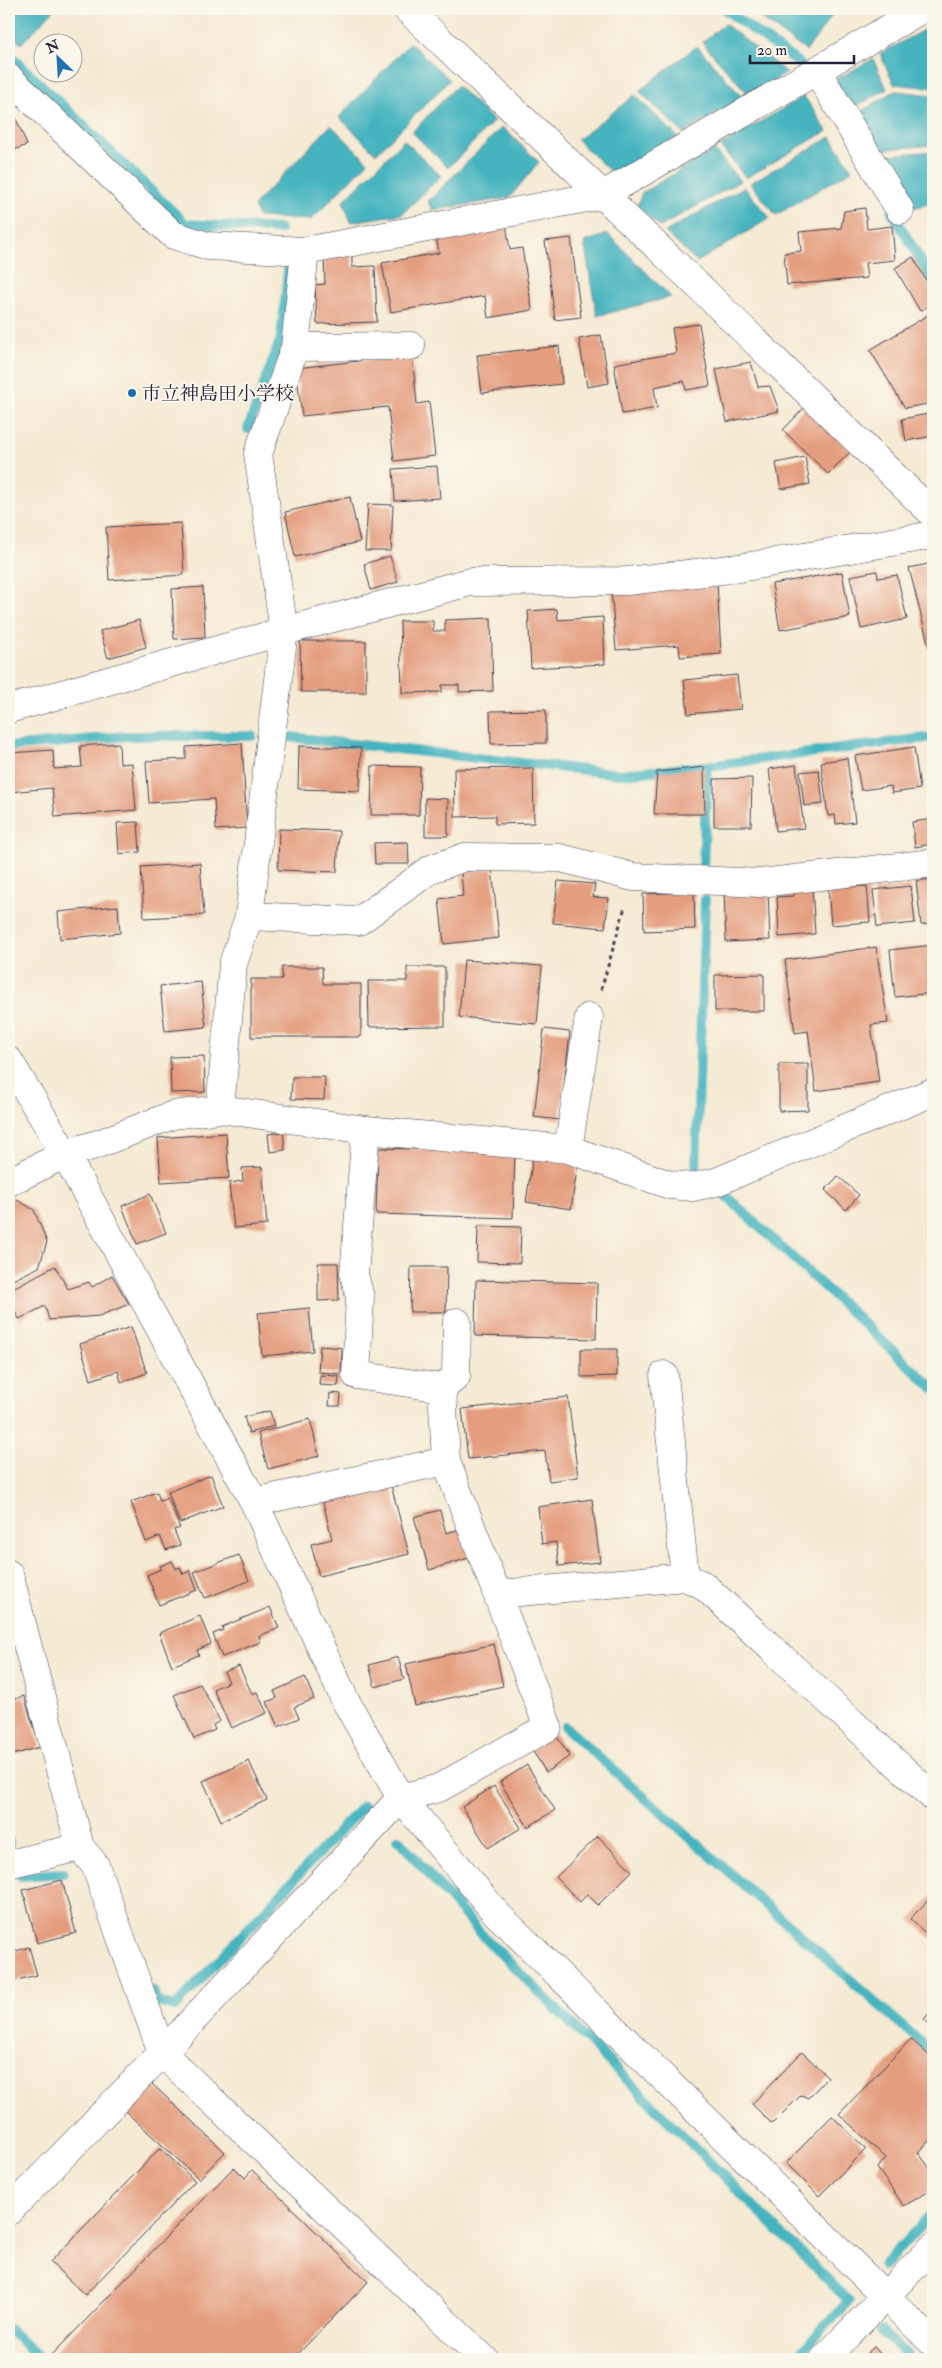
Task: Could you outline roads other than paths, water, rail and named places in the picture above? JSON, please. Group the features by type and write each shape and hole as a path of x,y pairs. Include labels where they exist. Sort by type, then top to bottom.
{"street":[{"path":"407,9 603,195 933,514"},
{"path":"9,78 173,235 208,246 305,251 603,195 922,9"},
{"path":"817,71 900,210"},
{"path":"220,1109 233,964 249,916 284,631 258,454 295,347 305,251"},
{"path":"295,347 411,346"},
{"path":"9,709 284,631 470,582 627,581 739,568 933,535"},
{"path":"249,916 359,921 431,870 465,857 561,858 633,877 760,883 933,863"},
{"path":"568,1149 589,1017"},
{"path":"9,1061 66,1154 254,1502 345,1700 401,1798 496,1913 933,2343"},
{"path":"9,1182 66,1154 98,1144 173,1115 220,1109 366,1130 568,1149 670,1184 693,1187 716,1182 933,1092"},
{"path":"366,1130 354,1274 360,1297 356,1375 442,1388 456,1377 457,1322"},
{"path":"664,1375 685,1577"},
{"path":"9,2211 162,2053 401,1798 439,1788 548,1727 499,1594 446,1461 442,1388"},
{"path":"254,1502 446,1461"},
{"path":"9,1574 80,1847 95,1865 162,2053 484,2359"},
{"path":"499,1594 685,1577 704,1585 933,1797"},
{"path":"9,1864 80,1847"},
{"path":"824,2359 933,2247"}],"water":[{"path":"13,9 55,9 21,44 9,33 9,13"},
{"path":"748,9 837,9 806,51"},
{"path":"725,24 787,73 749,95 702,42"},
{"path":"929,27 933,28 933,88 894,84 880,54"},
{"path":"410,43 450,80 376,154 339,117"},
{"path":"697,46 743,98 683,133 639,91"},
{"path":"873,59 887,89 851,109 835,80"},
{"path":"457,86 494,121 448,168 412,132"},
{"path":"895,91 933,95 933,145 875,150 855,115"},
{"path":"635,95 678,137 613,174 577,140"},
{"path":"804,96 827,131 746,178 720,146"},
{"path":"331,125 368,162 311,220 258,217 254,205"},
{"path":"502,127 539,162 509,198 432,210 428,201"},
{"path":"831,137 852,170 776,215 750,183"},
{"path":"404,140 441,176 402,214 351,222 343,201"},
{"path":"714,150 740,181 660,227 637,206 642,193"},
{"path":"933,151 933,203 909,209 878,156"},
{"path":"744,187 770,218 697,262 665,232"},
{"path":"608,234 671,297 597,316 584,242"}],"waterway":[{"path":"724,9 800,64"},
{"path":"9,54 186,224 280,229"},
{"path":"892,212 933,281"},
{"path":"248,429 281,338 289,264"},
{"path":"9,747 126,736 252,736"},
{"path":"290,737 620,774 707,766 933,737"},
{"path":"703,869 707,766"},
{"path":"696,1169 705,900"},
{"path":"726,1196 933,1388"},
{"path":"565,1727 933,2053"},
{"path":"153,1991 157,2002 175,2007 363,1806"},
{"path":"398,1839 482,1935 849,2301 794,2359"},
{"path":"21,1876 63,1873"},
{"path":"883,2266 933,2212"},
{"path":"9,2329 40,2359"},
{"path":"881,2331 911,2359"}],"place":[{"name":"市立神島田小学校","path":"132,393"}]}
